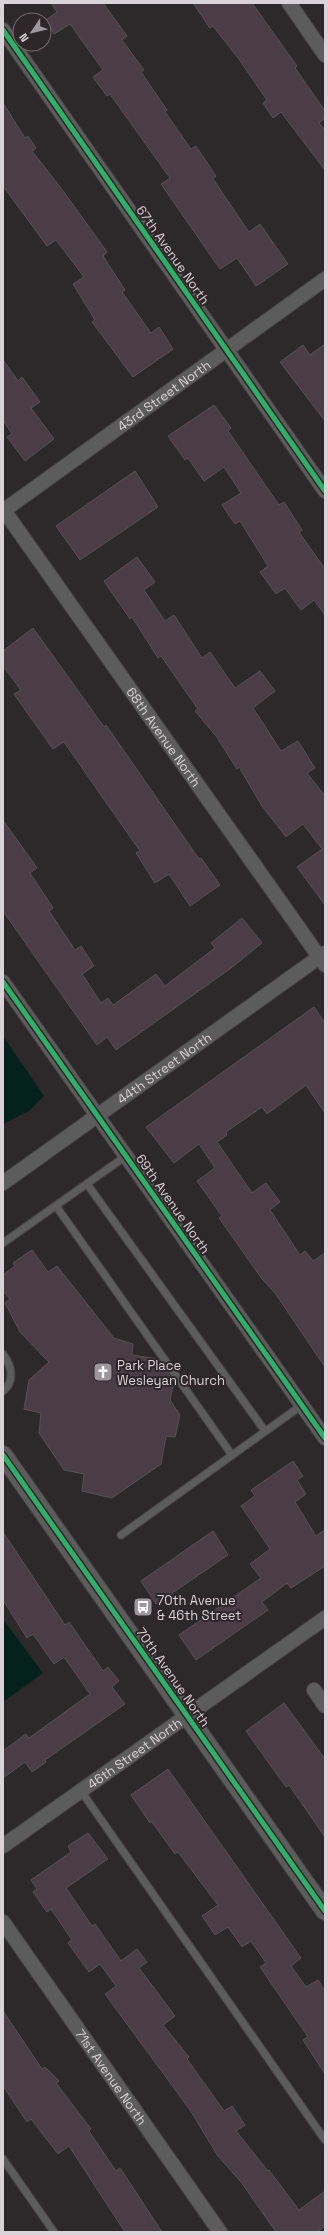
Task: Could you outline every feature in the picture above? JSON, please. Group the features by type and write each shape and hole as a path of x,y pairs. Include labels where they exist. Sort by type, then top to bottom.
{"street":[{"path":"288,3 325,54"},
{"name":"67th Avenue North","path":"3,30 325,491"},
{"name":"43rd Street North","path":"3,510 325,279"},
{"name":"68th Avenue North","path":"3,510 323,958"},
{"name":"44th Street North","path":"3,1183 323,958"},
{"name":"69th Avenue North","path":"3,982 325,1438"},
{"name":"70th Avenue North","path":"3,1455 325,1911"},
{"name":"46th Street North","path":"3,1846 325,1618"},
{"path":"314,1690 325,1706"},
{"name":"71st Avenue North","path":"3,1922 220,2232"}],"lane":[{"path":"3,1243 126,1156"},
{"path":"87,1184 265,1431"},
{"path":"56,1206 232,1455"},
{"path":"3,1354 9,1362 12,1375 7,1388 3,1391"},
{"path":"121,1535 302,1405"},
{"path":"80,1791 325,2140"},
{"path":"3,2159 54,2232"}],"shaded area":[{"path":"3,1036 44,1096 29,1111 3,1124"},
{"path":"3,1619 43,1673 3,1702"}],"building":[{"path":"51,3 103,3 127,36 122,40 144,70 141,72 167,110 165,112 191,149 196,146 216,176 213,179 249,232 260,224 288,264 256,286 237,258 220,269 161,184 170,178 110,94 107,96 93,77 103,70 70,24 54,34 52,30 52,16 57,12"},
{"path":"193,3 252,3 297,66 295,68 325,111 325,118 319,123 325,130 325,170 281,112 273,118 263,103 267,100 238,58 213,26 210,28"},
{"path":"3,103 25,138 28,136 36,148 32,151 64,192 107,252 103,256 125,290 122,292 151,333 159,327 173,349 133,377 92,322 95,320 73,284 84,277 56,240 47,246 3,186"},
{"path":"325,344 325,421 280,362 303,345 310,355"},
{"path":"3,360 18,381 22,377 40,402 31,408 54,439 25,461 7,437 12,434 3,420"},
{"path":"214,405 231,428 228,431 279,505 284,502 302,530 299,532 325,569 325,615 314,600 301,610 285,588 276,594 260,572 268,566 240,521 235,524 222,505 241,493 224,467 204,481 188,458 185,460 168,436"},
{"path":"135,471 158,507 80,560 56,526"},
{"path":"137,557 155,582 144,590 165,621 174,615 202,658 210,652 235,688 260,671 275,691 253,708 281,751 298,741 315,768 307,773 325,796 325,905 297,867 322,849 303,824 286,837 262,806 239,767 237,769 216,736 195,711 198,709 161,656 158,658 132,617 130,619 104,581"},
{"path":"33,628 104,727 106,725 199,859 201,858 220,885 190,906 169,874 155,883 136,853 140,851 64,742 53,749 14,694 21,690 3,666 3,651"},
{"path":"3,820 37,868 30,873 53,908 49,911 75,950 81,946 94,966 82,974 101,1003 108,998 113,1005 156,974 165,986 215,948 211,943 242,918 262,943 231,968 116,1050 107,1037 97,1045 3,911"},
{"path":"314,1007 325,1023 325,1113 306,1085 267,1114 262,1107 226,1132 227,1135 217,1142 252,1193 266,1183 280,1202 270,1210 300,1255 305,1251 313,1261 325,1253 325,1367 275,1293 262,1279 219,1218 222,1216 197,1181 215,1168 199,1144 174,1163 146,1127"},
{"name":"Park Place Wesleyan Church","path":"32,1250 48,1272 57,1266 114,1338 133,1344 132,1355 158,1359 174,1382 170,1400 180,1415 175,1437 166,1436 161,1464 112,1498 82,1491 84,1474 64,1470 39,1433 41,1413 24,1409 29,1380 49,1362 20,1332 5,1303 10,1299 3,1291 3,1275 15,1266 13,1263"},
{"path":"293,1461 303,1476 297,1480 306,1494 295,1502 316,1536 325,1530 325,1566 291,1588 287,1583 262,1602 268,1610 196,1660 179,1635 261,1578 250,1564 270,1549 241,1506 255,1496 251,1490"},
{"path":"213,1531 228,1555 156,1604 141,1581"},
{"path":"3,1532 65,1625 69,1622 103,1671 108,1667 119,1681 112,1687 125,1704 45,1760 46,1762 32,1772 25,1762 3,1778 3,1751 26,1734 29,1738 90,1694 64,1657 54,1664 33,1634 27,1638 3,1600"},
{"path":"284,1703 325,1759 325,1837 289,1785 286,1787 246,1731"},
{"path":"168,1769 301,1958 291,1966 306,1987 318,1980 325,1991 325,2074 303,2040 308,2037 260,1967 266,1963 251,1941 242,1947 228,1927 215,1935 202,1916 218,1905 178,1852 175,1854 152,1822 150,1823 131,1795"},
{"path":"88,1833 108,1859 66,1888 92,1926 95,1924 121,1961 137,1949 147,1962 139,1968 175,2016 163,2025 189,2057 187,2059 224,2111 232,2106 245,2125 236,2131 268,2171 269,2170 299,2210 325,2191 325,2226 317,2232 276,2232 241,2182 218,2156 190,2110 105,1994 116,1986 100,1964 89,1972 68,1943 72,1940 51,1909 47,1912 33,1892 37,1889 31,1880 71,1852 68,1846"},
{"path":"3,2011 42,2069 45,2067 59,2081 56,2083 91,2129 89,2131 116,2171 120,2168 162,2232 125,2232 69,2146 58,2154 31,2119 27,2122 3,2086"}],"cycle path":[{"path":"3,30 325,491"},
{"path":"3,982 325,1438"},
{"path":"3,1455 325,1911"}],"place":[{"name":"Park Place Wesleyan Church","path":"103,1372"},
{"name":"70th Avenue & 46th Street","path":"143,1607"}]}
